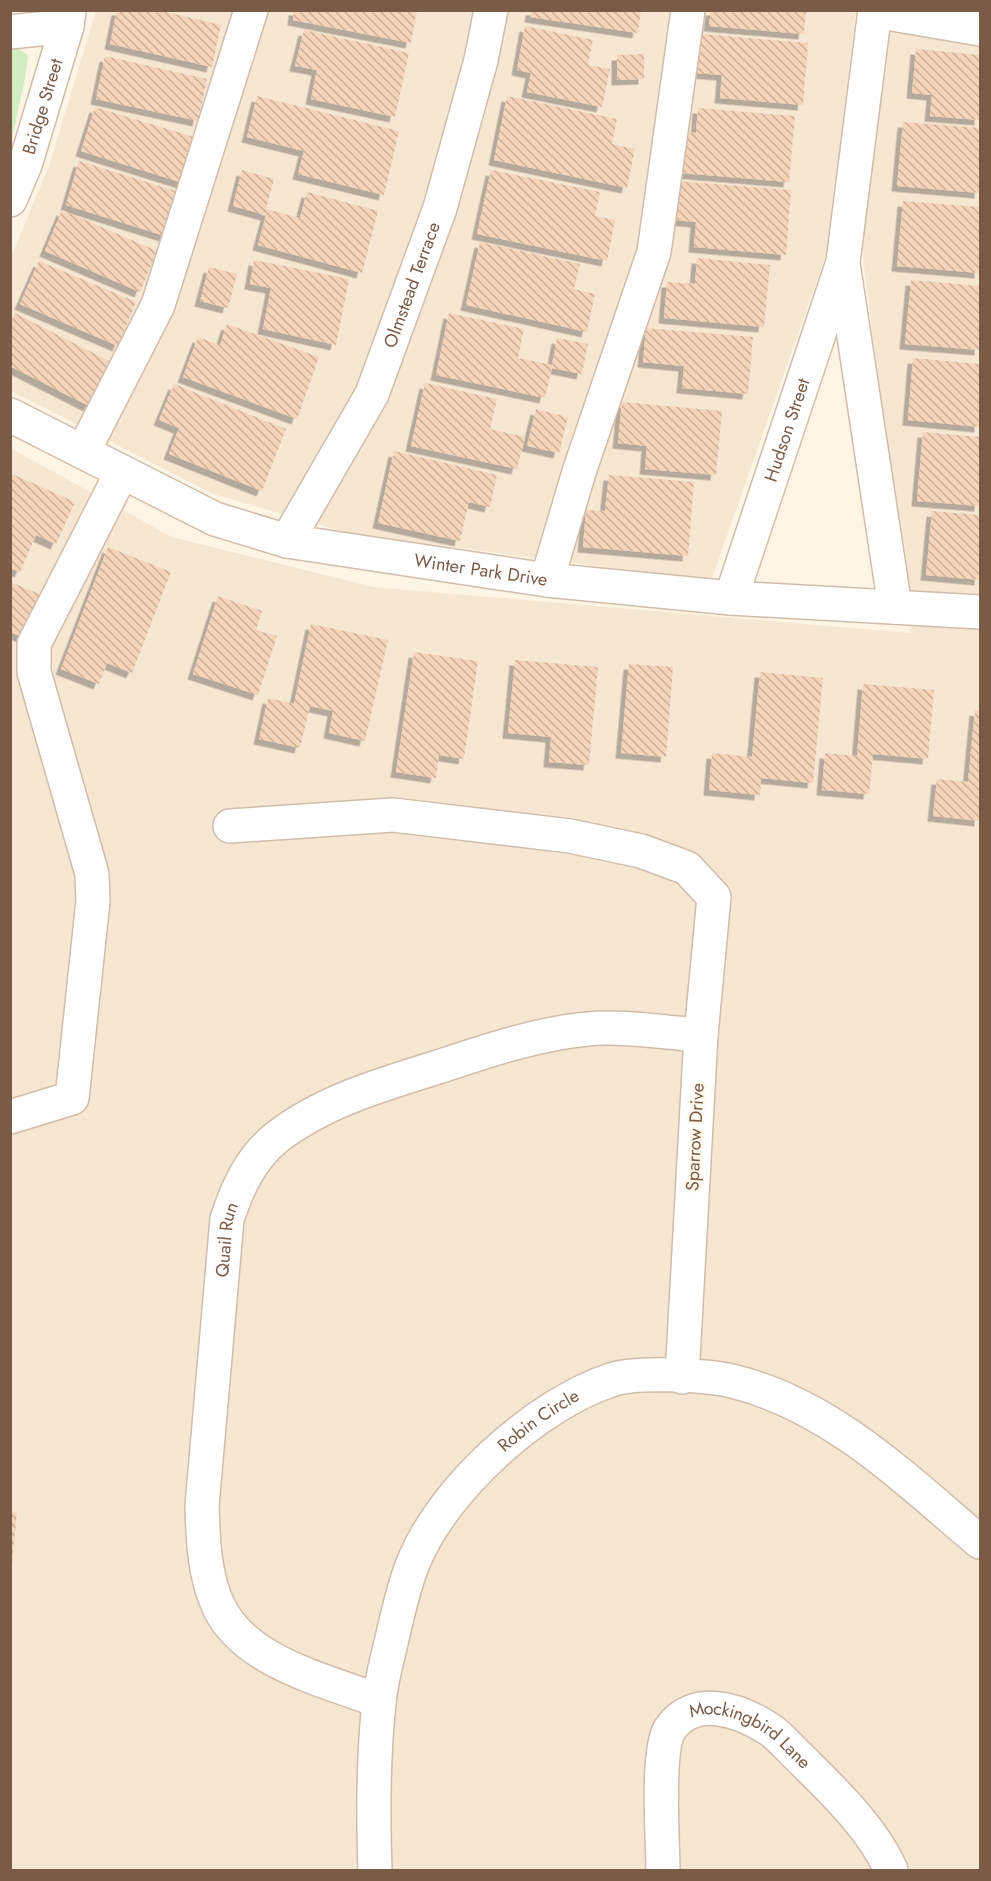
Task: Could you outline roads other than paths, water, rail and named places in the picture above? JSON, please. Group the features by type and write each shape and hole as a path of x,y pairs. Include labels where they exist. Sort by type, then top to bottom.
{"street":[{"path":"83,452 158,305 252,10"},
{"name":"Olmstead Terrace","path":"287,541 372,394 440,208 481,60 491,10"},
{"path":"547,580 579,472 654,252 688,10"},
{"path":"875,11 981,29"},
{"name":"Hudson Street","path":"731,598 843,262 875,11"},
{"path":"10,32 68,18"},
{"name":"Bridge Street","path":"10,200 25,165 68,18"},
{"name":"Hudson Street","path":"843,262 895,607"},
{"name":"Winter Park Drive","path":"10,415 215,519 287,541 547,580 731,598 981,612"},
{"path":"10,1117 72,1098 93,901 92,874 34,672 34,644 123,472"},
{"name":"Sparrow Drive","path":"230,826 393,815 570,836 640,851 687,868 714,897 701,1035 682,1377"},
{"name":"Quail Run","path":"379,1701 256,1651 233,1631 217,1605 204,1552 202,1506 227,1219 236,1192 256,1157 276,1138 321,1111 378,1086 512,1043 589,1028 701,1035"},
{"name":"Robin Circle","path":"375,1870 373,1798 379,1701 399,1606 414,1560 448,1502 499,1450 539,1416 574,1396 613,1379 644,1375 731,1381 780,1398 823,1418 859,1440 981,1542"},
{"name":"Mockingbird Lane","path":"663,1870 662,1765 669,1730 683,1717 700,1708 731,1711 771,1731 856,1817 891,1870"}]}
